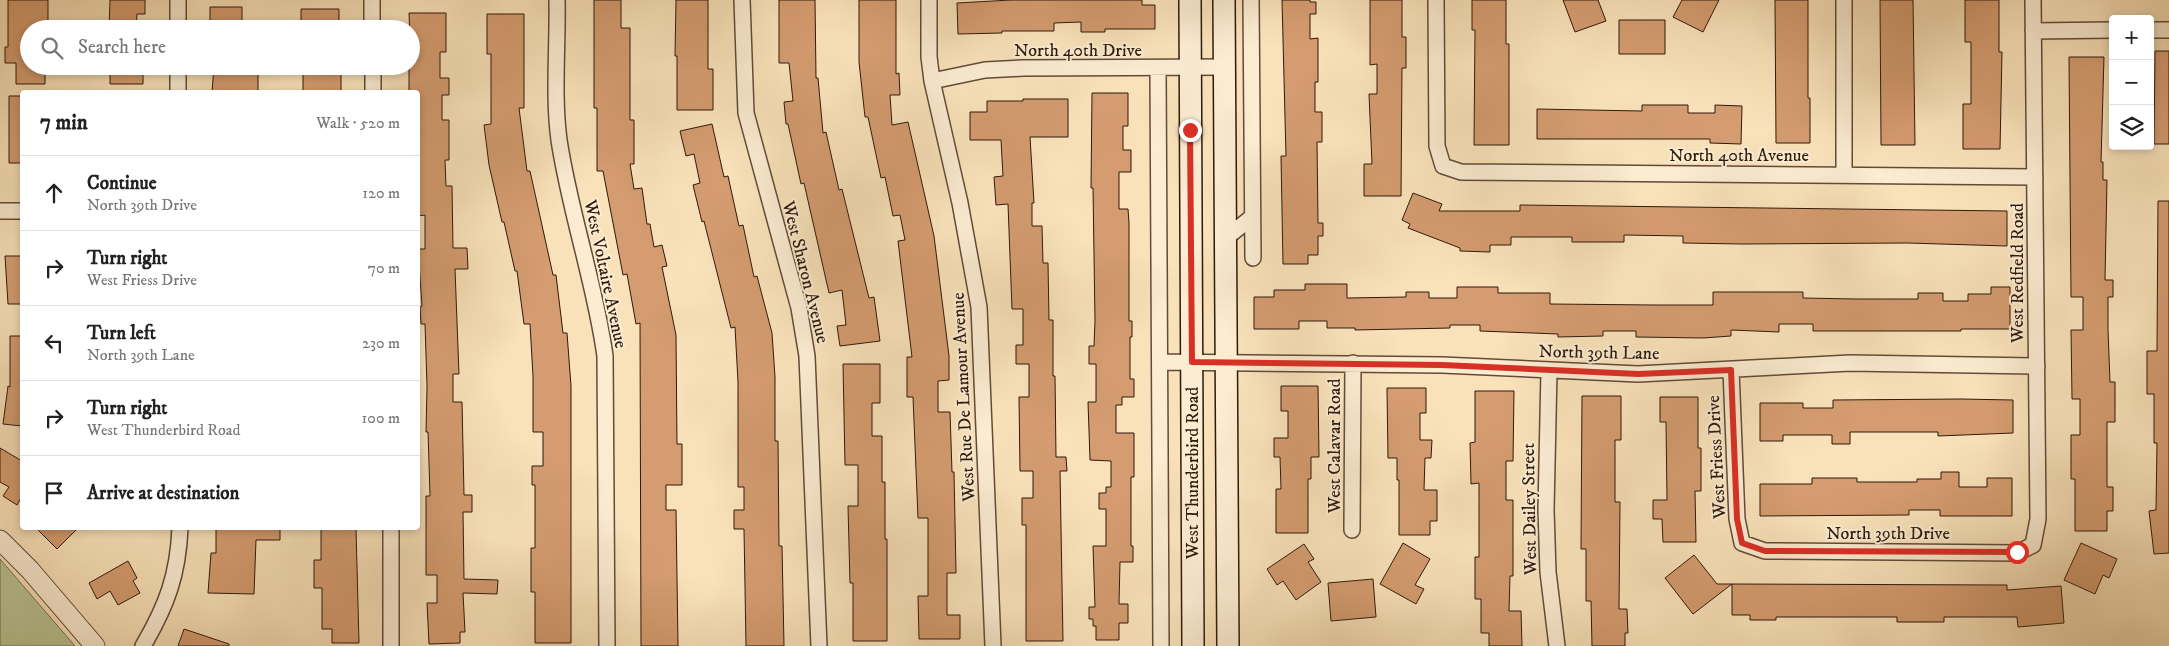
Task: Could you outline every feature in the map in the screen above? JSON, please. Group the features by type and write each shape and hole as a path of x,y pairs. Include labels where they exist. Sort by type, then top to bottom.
{"main road":[{"name":"West Thunderbird Road","path":"1190,0 1193,646"},
{"name":"West Thunderbird Road","path":"1224,0 1228,646"}],"street":[{"path":"178,0 178,20"},
{"path":"372,0 372,20"},
{"name":"West Voltaire Avenue","path":"557,0 559,138 565,173 602,328 605,356 607,646"},
{"name":"West Sharon Avenue","path":"742,0 746,112 799,308 807,356 819,646"},
{"name":"West Rue De Lamour Avenue","path":"929,0 929,57 932,81 960,203 979,307 993,646"},
{"path":"1250,0 1253,258"},
{"name":"North 40th Avenue","path":"1436,0 1437,146 1443,166 1461,172 2035,177"},
{"path":"1844,0 1844,174"},
{"name":"West Redfield Road","path":"2033,0 2038,519 2033,544"},
{"path":"2033,31 2109,30"},
{"path":"2154,30 2169,30"},
{"name":"North 40th Drive","path":"932,81 985,70 1225,67"},
{"name":"West Thunderbird Road","path":"1158,68 1161,646"},
{"path":"178,75 178,90"},
{"path":"373,75 373,90"},
{"path":"0,211 20,211"},
{"path":"1226,238 1252,217"},
{"name":"North 39th Lane","path":"1160,362 1353,363 1638,374 1850,364 2037,366"},
{"name":"West Calavar Road","path":"1352,530 1353,363"},
{"name":"West Dailey Street","path":"1549,370 1547,545 1557,646"},
{"name":"West Friess Drive","path":"1731,370 1737,519 1742,543"},
{"path":"144,646 166,605 179,549 180,530"},
{"path":"391,530 391,646"},
{"path":"0,540 30,570 95,646"},
{"name":"North 39th Drive","path":"1742,543 1765,551 2017,552 2033,544"}],"green space":[{"path":"0,559 75,646 0,646"}],"building":[{"path":"8,0 48,0 48,20 20,20 20,75 45,75 45,84 16,84 16,63 5,63 5,47 8,47"},
{"path":"110,0 145,0 145,14 137,14 137,20 109,20"},
{"path":"594,0 621,0 621,28 630,28 630,120 634,120 634,164 630,164 634,189 642,188 647,224 650,224 654,247 662,245 667,266 662,267 676,335 677,444 682,444 682,485 666,485 666,510 676,510 678,646 641,646 640,323 636,324 627,274 623,275 603,171 597,171 597,108 594,108"},
{"path":"676,0 708,0 708,69 713,69 713,110 677,110 677,56 675,56"},
{"path":"779,0 815,0 816,78 818,78 823,133 826,132 839,190 842,189 869,298 874,297 880,341 840,346 837,326 846,325 842,290 829,293 804,183 801,184 788,124 786,124 784,102 793,101 789,63 779,63"},
{"path":"859,0 896,0 896,74 899,73 900,95 890,95 892,125 908,122 934,236 949,356 949,380 938,381 938,412 950,412 952,472 954,472 956,573 947,573 947,615 960,615 960,639 919,639 918,596 928,596 928,518 918,518 913,397 907,397 907,357 912,357 898,241 905,240 900,215 893,216 885,177 881,178 868,117 865,117 859,62"},
{"path":"1011,0 1142,0 1142,5 1155,5 1155,29 1105,29 1105,32 1081,32 1081,22 1054,23 1054,31 1002,31 1002,33 958,34 957,3"},
{"path":"1282,0 1310,0 1310,2 1316,2 1316,14 1310,14 1310,39 1318,38 1318,82 1315,82 1315,112 1322,112 1322,142 1317,142 1318,223 1323,223 1323,236 1318,236 1318,255 1308,255 1308,264 1283,264 1281,156 1286,156"},
{"path":"1370,0 1402,0 1402,37 1406,37 1406,68 1402,68 1401,196 1364,196 1364,164 1372,164 1369,94 1377,94 1377,64 1370,65"},
{"path":"1472,0 1506,0 1506,44 1509,44 1509,145 1474,145 1475,30 1472,30"},
{"path":"1563,0 1598,0 1606,21 1575,32"},
{"path":"1682,0 1719,0 1703,32 1673,17"},
{"path":"1775,0 1808,0 1810,143 1776,143"},
{"path":"1880,0 1913,0 1915,145 1881,145"},
{"path":"1965,0 1999,0 1999,52 2002,52 2000,149 1963,149 1963,104 1971,104 1971,42 1965,42"},
{"path":"210,7 242,7 242,20 210,20"},
{"path":"301,9 339,9 339,20 301,20"},
{"path":"409,13 446,13 446,52 440,52 440,78 449,78 449,95 442,95 442,120 449,120 449,160 445,160 446,186 452,186 453,248 467,248 468,269 455,269 459,374 453,374 453,402 462,402 464,495 472,495 472,512 463,512 464,579 498,580 497,594 463,593 465,632 460,632 460,643 429,644 427,603 437,603 437,575 426,575 426,496 430,496 428,432 426,432 425,324 421,324 420,307 422,306 420,249 425,249 425,215 420,216 420,90 409,90 409,75 420,75 420,20 409,20"},
{"path":"487,14 524,14 524,108 519,108 527,171 530,171 553,275 556,275 563,333 567,333 571,386 571,643 535,643 535,592 531,592 531,548 535,548 535,485 532,485 532,466 543,466 543,432 533,432 533,376 530,324 524,324 517,271 515,271 504,222 502,222 489,165 484,125 491,124 491,54 487,54"},
{"path":"1619,20 1665,20 1665,54 1619,54"},
{"path":"2155,51 2169,51 2169,144 2154,144"},
{"path":"2069,57 2104,57 2101,162 2103,162 2103,180 2107,180 2105,280 2113,280 2113,297 2108,297 2110,382 2115,382 2115,422 2107,422 2107,487 2113,487 2113,511 2107,511 2107,531 2075,531 2075,479 2071,479 2071,435 2080,435 2080,399 2072,399 2071,330 2083,330 2083,297 2071,297"},
{"path":"110,75 143,75 143,84 110,84"},
{"path":"213,75 258,75 258,90 212,90"},
{"path":"303,75 341,75 341,90 303,90"},
{"path":"1092,93 1128,93 1128,126 1123,126 1123,150 1131,150 1131,172 1119,172 1119,209 1128,209 1129,321 1132,321 1130,379 1134,379 1134,397 1122,397 1122,405 1116,405 1116,433 1134,433 1134,477 1131,477 1131,546 1133,546 1133,562 1120,562 1119,604 1128,604 1128,623 1119,623 1119,640 1096,640 1096,626 1093,626 1093,619 1089,619 1089,607 1095,607 1093,546 1106,546 1106,509 1099,509 1099,493 1106,493 1106,487 1111,487 1111,461 1090,460 1088,402 1096,402 1096,364 1089,364 1089,346 1094,346 1095,321 1093,188 1091,188"},
{"path":"9,96 20,96 20,163 9,163"},
{"path":"1023,99 1068,99 1068,137 1030,137 1034,203 1032,203 1032,226 1042,226 1043,263 1048,263 1049,320 1053,320 1056,457 1066,457 1067,471 1060,471 1063,641 1026,641 1026,525 1022,525 1022,498 1033,498 1033,471 1020,471 1019,397 1029,397 1029,364 1016,364 1016,345 1023,345 1023,309 1012,309 1008,204 996,205 994,177 1003,176 1001,140 970,140 970,112 987,112 987,101 1023,101"},
{"path":"1642,105 1688,105 1688,113 1715,113 1715,105 1742,106 1741,144 1710,143 1710,139 1537,139 1537,109 1642,111"},
{"path":"712,124 724,177 728,176 739,226 743,225 754,277 757,276 772,333 775,377 775,441 778,441 779,546 782,546 784,646 746,646 744,529 734,529 734,510 744,510 744,487 738,487 738,382 735,327 731,328 693,185 700,183 694,154 686,156 680,131"},
{"path":"1413,193 1442,204 1439,211 1520,211 1520,205 2007,211 2007,246 1908,243 1683,243 1683,236 1624,235 1624,242 1572,242 1572,237 1511,237 1511,245 1490,245 1490,252 1460,251 1460,248 1408,228 1410,224 1402,220"},
{"path":"2158,201 2169,201 2169,553 2154,554 2149,511 2156,510 2157,443 2154,443 2154,394 2147,394 2147,351 2157,351"},
{"path":"5,256 20,256 20,304 8,304"},
{"path":"1305,284 1347,284 1347,298 1406,297 1406,292 1429,292 1429,298 1457,298 1457,287 1498,287 1498,293 1550,293 1550,304 1654,305 1713,305 1713,292 1803,292 1803,298 1857,299 1918,299 1918,293 1943,293 1943,301 1968,301 1968,294 1991,294 1991,287 2010,287 2010,329 1961,329 1961,331 1813,331 1813,324 1779,324 1779,332 1731,330 1731,336 1703,338 1636,337 1636,331 1603,331 1603,336 1558,337 1558,334 1480,331 1480,325 1450,325 1450,328 1355,330 1355,328 1327,328 1327,321 1299,321 1299,329 1254,329 1254,297 1274,297 1274,290 1305,290"},
{"path":"10,336 20,336 20,426 3,424 8,386 10,387"},
{"path":"843,364 880,364 880,403 872,403 872,436 882,436 882,482 885,482 885,539 887,539 887,641 853,641 853,583 850,583 848,506 858,506 858,465 845,465"},
{"path":"1281,386 1318,386 1319,457 1311,457 1311,479 1308,479 1308,533 1276,533 1276,489 1281,489 1280,457 1274,457 1274,438 1288,438 1288,411 1281,411"},
{"path":"1387,388 1426,388 1426,413 1420,413 1420,440 1432,440 1431,458 1425,458 1424,490 1437,490 1437,521 1430,521 1430,535 1399,535 1397,458 1388,458"},
{"path":"1475,391 1514,391 1513,461 1506,461 1506,500 1513,500 1513,576 1510,576 1509,611 1521,611 1522,646 1489,646 1489,633 1481,633 1481,599 1475,599 1475,557 1479,557 1479,483 1471,484 1470,443 1475,442"},
{"path":"1582,396 1621,396 1621,440 1615,440 1615,502 1620,502 1619,609 1627,609 1628,633 1625,633 1625,646 1592,646 1591,601 1586,601 1586,549 1581,549"},
{"path":"1660,397 1698,397 1698,448 1701,448 1701,491 1695,491 1696,542 1663,542 1662,519 1653,519 1653,500 1667,500 1666,422 1660,422"},
{"path":"1833,400 2013,400 2013,433 1938,436 1938,432 1850,432 1850,444 1832,444 1832,435 1783,435 1783,441 1760,441 1760,403 1803,403 1803,408 1833,408"},
{"path":"0,448 20,460 20,500 17,505 3,496 9,487 0,482"},
{"path":"1941,472 1959,472 1959,487 1987,487 1987,478 2012,478 2012,516 1940,516 1940,510 1909,510 1909,515 1760,516 1760,484 1812,484 1812,478 1857,478 1857,482 1917,482 1917,479 1941,479"},
{"path":"38,530 76,530 57,549"},
{"path":"216,530 280,530 280,540 256,540 254,594 208,593 211,553 216,553"},
{"path":"321,530 356,530 359,643 332,643 332,629 322,629 322,588 314,588 314,560 321,560"},
{"path":"1403,543 1430,559 1415,585 1424,589 1416,604 1380,584"},
{"path":"2081,543 2117,559 2109,578 2103,575 2095,594 2064,580"},
{"path":"1304,544 1314,559 1308,562 1321,582 1296,600 1283,581 1277,585 1267,569"},
{"path":"1694,555 1717,584 1732,584 1693,614 1665,578"},
{"path":"128,561 137,578 133,581 140,593 118,605 110,591 97,599 89,583"},
{"path":"1373,579 1376,617 1331,621 1328,583"},
{"path":"1732,584 2007,585 2007,590 2061,586 2064,623 2018,627 2017,617 1944,617 1944,622 1897,622 1897,617 1776,617 1776,620 1750,620 1750,615 1732,615"},
{"path":"184,629 229,644 229,646 178,646"}],"route":[{"path":"1190,130 1192,362 1442,365 1638,374 1731,370 1737,519 1742,543 1765,551 2017,552"}]}
